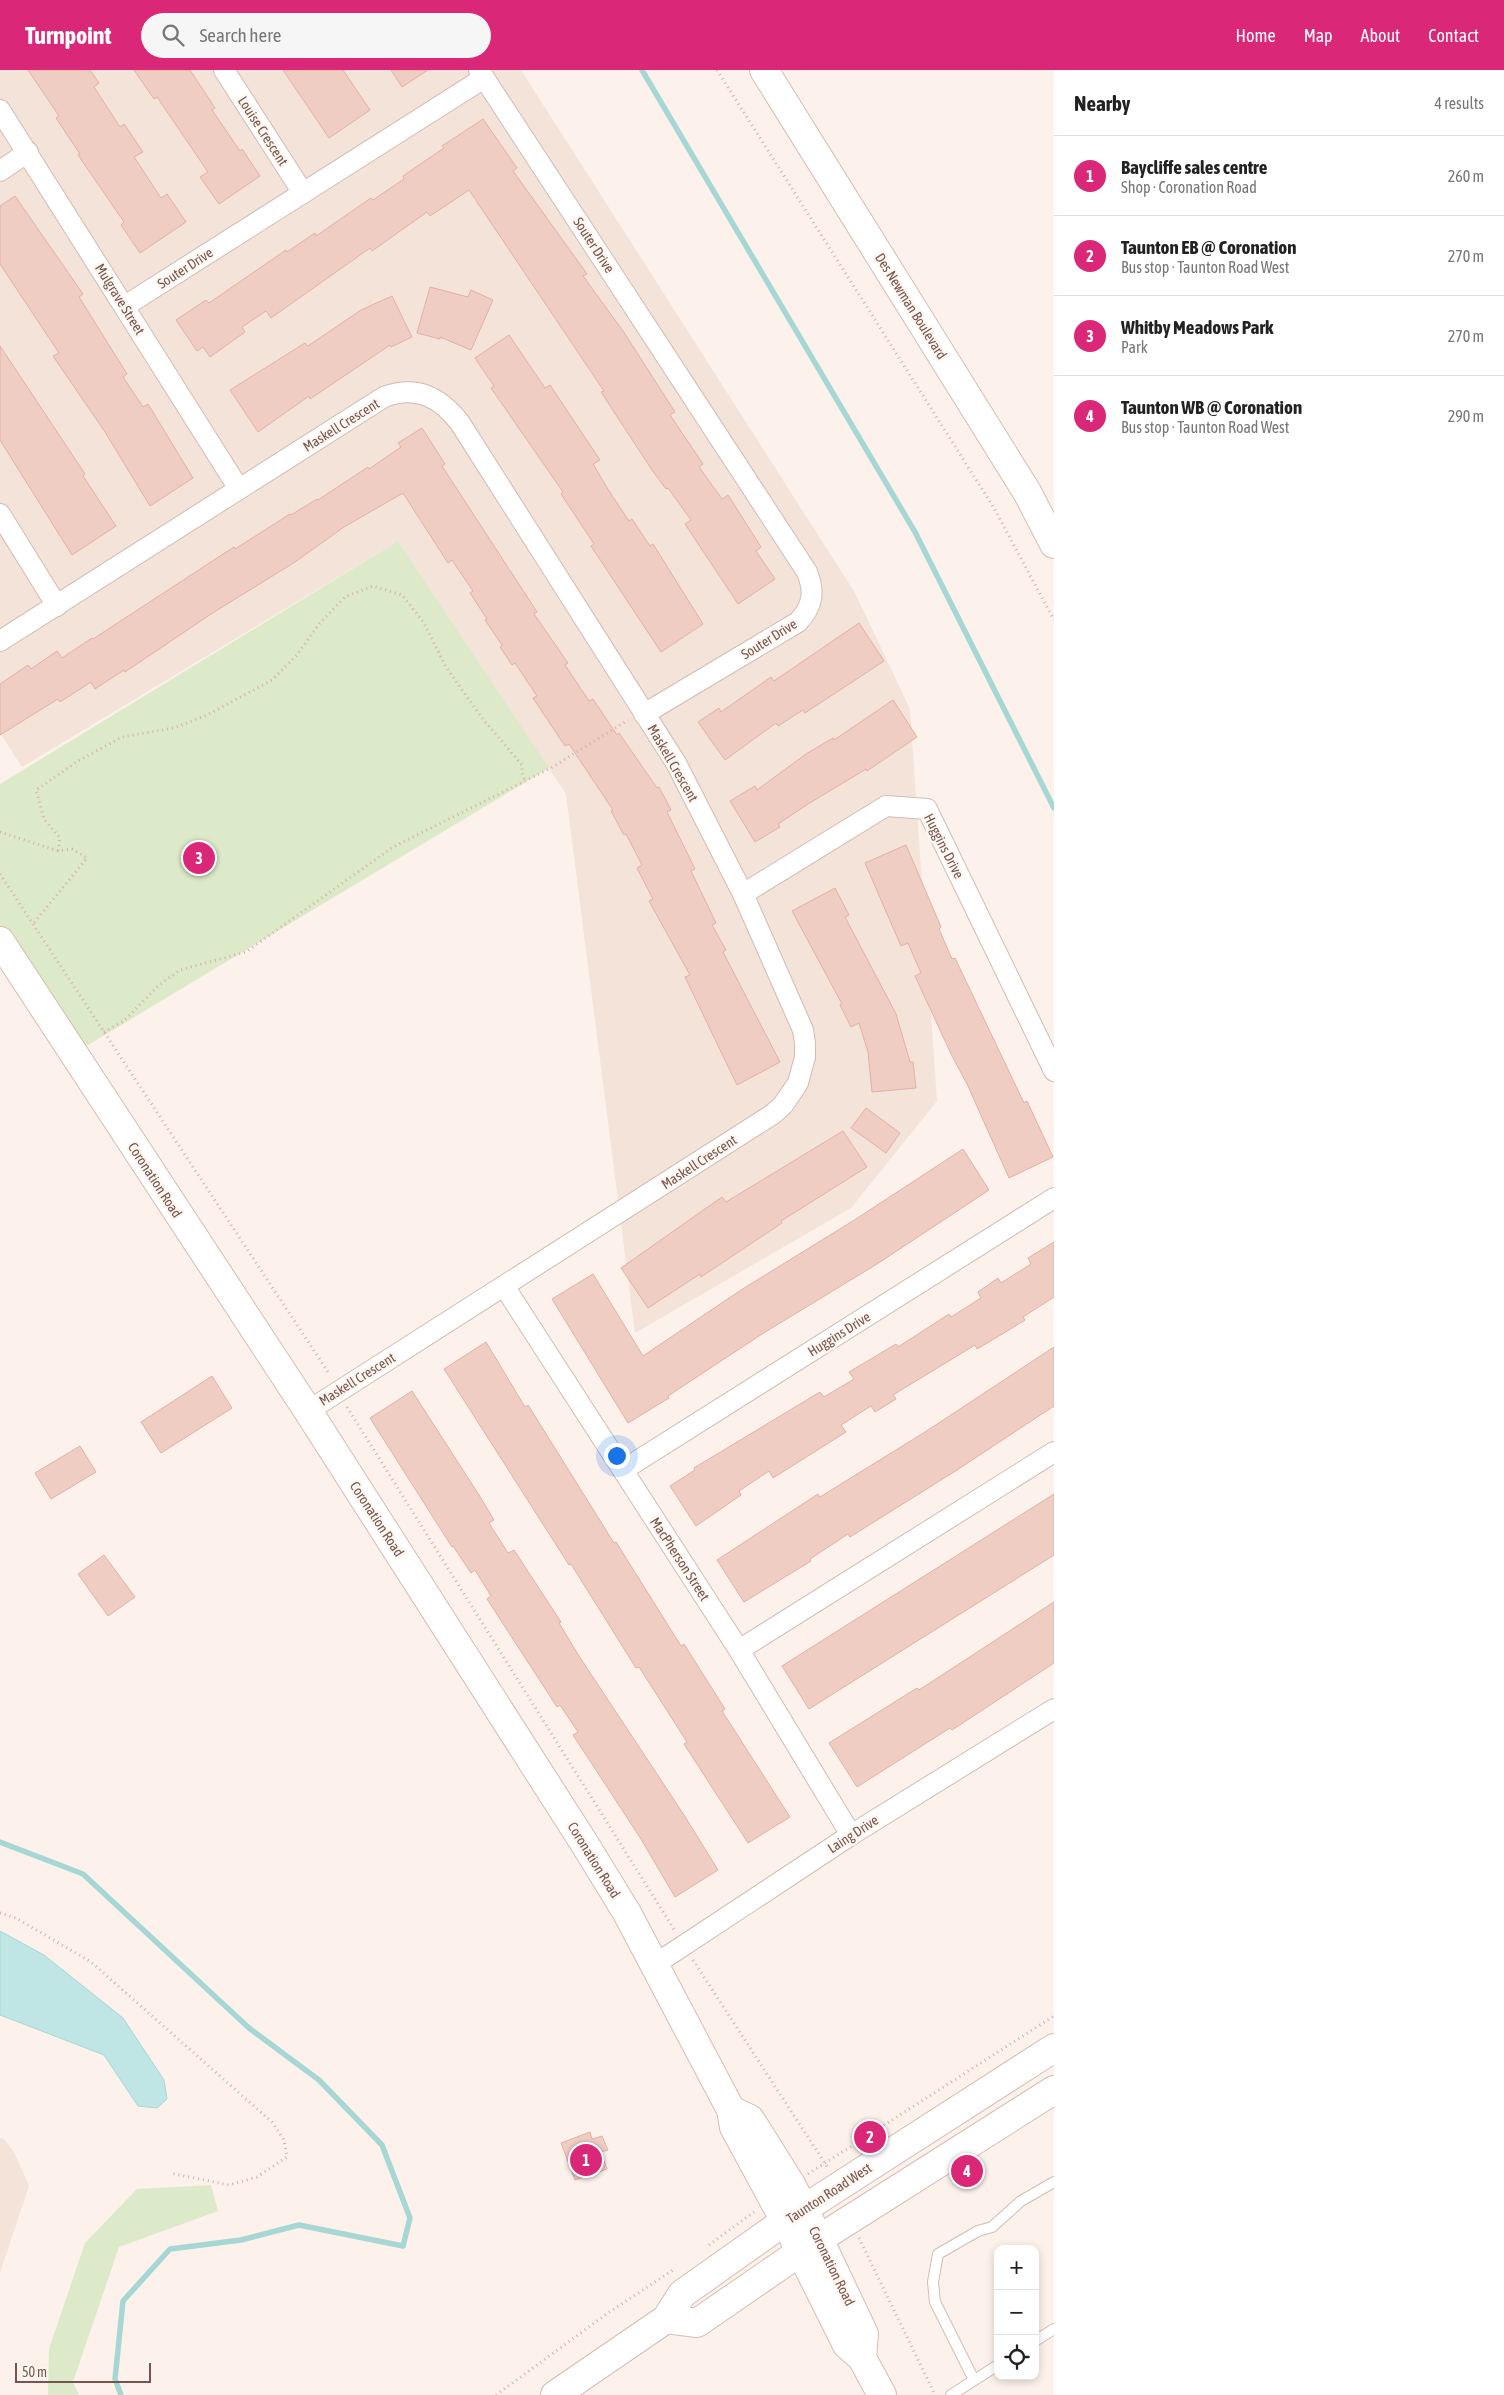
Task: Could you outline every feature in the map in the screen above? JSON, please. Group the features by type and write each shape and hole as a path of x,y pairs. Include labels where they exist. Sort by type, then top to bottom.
{"street":[{"name":"Louise Crescent","path":"224,70 303,192"},
{"name":"Des Newman Boulevard","path":"764,70 1027,492 1054,544"},
{"name":"Souter Drive","path":"125,306 482,74 808,572 812,583 813,596 809,608 798,622 644,714"},
{"name":"Mulgrave Street","path":"0,110 239,490"},
{"path":"0,171 28,152"},
{"name":"Maskell Crescent","path":"0,641 384,397 413,392 432,397 448,408 460,424 676,763 743,894 803,1030 805,1056 800,1076 791,1094 773,1114 308,1411"},
{"path":"0,514 57,606"},
{"name":"Huggins Drive","path":"743,894 886,806 927,809 1054,1071"},
{"name":"Coronation Road","path":"3,952 308,1411 627,1913 731,2110 734,2127 788,2204 810,2246 864,2334 862,2358 882,2395"},
{"name":"Huggins Drive","path":"623,1470 1054,1198"},
{"name":"MacPherson Street","path":"504,1286 739,1650 851,1835"},
{"path":"739,1650 1054,1452"},
{"name":"Laing Drive","path":"654,1965 851,1835 1054,1708"},
{"name":"Taunton Road West","path":"555,2395 666,2319 682,2294 788,2204 1054,2048"},
{"path":"666,2319 697,2323 810,2246 1054,2090"}],"lane":[{"path":"974,2380 935,2302 933,2282 938,2254 978,2231 992,2227 1020,2201 1054,2182"},
{"path":"1039,2338 1054,2329"},
{"path":"951,2395 994,2368"}],"path":[{"path":"717,70 994,508 1054,620"},
{"path":"58,851 60,838 44,819 36,790 78,761 122,737 174,728 207,716 272,680 297,655 319,624 345,597 373,586 402,595 408,602 424,623 446,667 482,718 522,765 525,781"},
{"path":"104,1032 124,1020 158,986 180,970 246,952 393,847 551,768 630,719 644,714"},
{"path":"0,832 58,851 72,849 87,858 33,924"},
{"path":"0,874 327,1369"},
{"path":"351,1415 665,1913"},
{"path":"0,1912 16,1918 91,1962 272,2122 284,2140 287,2157 257,2177 229,2185 170,2174"},
{"path":"695,1964 825,2162"},
{"path":"703,2249 788,2204 825,2162 1054,2016"},
{"path":"862,2247 935,2395"},
{"path":"496,2395 608,2313 680,2266"}],"shaded area":[{"path":"0,70 521,70 855,593 910,709 937,1101 851,1208 635,1333 566,794 398,541 22,767 0,733"},
{"path":"0,2138 4,2139 14,2152 29,2186 0,2273"}],"green space":[{"path":"398,541 549,768 73,1054 0,940 0,784"},
{"path":"211,2185 218,2211 119,2247 73,2382 79,2395 48,2395 49,2349 85,2243 137,2189"}],"water":[{"path":"0,1931 44,1955 123,2018 164,2080 167,2099 157,2108 138,2106 104,2055 0,2015"}],"building":[{"path":"28,70 90,70 99,83 94,87 120,127 124,124 143,152 134,157 161,198 167,194 186,222 140,253 121,225 124,222 78,155 80,154 56,118 59,116"},
{"path":"134,70 190,70 215,108 212,110 260,176 219,204 200,177 208,172 157,97 154,99"},
{"path":"283,70 343,70 370,110 329,138"},
{"path":"391,70 428,70 402,87"},
{"path":"483,119 517,168 513,171 587,274 583,276 623,331 675,412 670,415 703,464 699,467 722,499 728,495 761,547 756,551 775,579 738,604 685,524 691,520 668,488 666,489 652,470 601,392 604,391 469,190 430,216 427,212 372,251 370,248 271,318 266,311 242,327 245,332 210,357 203,347 197,351 176,320 206,300 209,303 286,250 287,252 315,233 316,236 371,198 373,200 404,179 403,176 444,148 442,146"},
{"path":"15,196 83,294 79,297 127,374 123,377 143,407 148,404 193,478 150,506 105,432 53,356 59,353 0,264 0,206"},
{"path":"430,287 468,297 471,290 493,300 471,350 440,337 440,339 417,333"},
{"path":"392,296 412,337 391,347 390,345 310,399 309,396 258,432 230,390 305,343 308,346 361,310"},
{"path":"509,335 545,388 550,385 600,460 593,464 609,491 629,521 632,519 650,546 653,544 703,624 661,652 591,546 594,544 561,494 563,492 491,388 494,386 475,358"},
{"path":"0,346 85,474 83,476 116,526 72,555 0,440"},
{"path":"422,428 445,464 442,466 537,612 534,614 568,663 565,665 589,701 593,699 617,735 619,733 657,788 659,787 671,810 667,812 695,869 691,871 716,923 712,925 726,950 723,952 780,1062 737,1085 685,977 690,975 649,901 653,899 637,868 642,865 626,834 624,835 611,811 613,810 569,744 565,746 533,698 537,696 515,663 512,665 500,647 502,645 470,593 473,591 452,560 448,563 403,493 344,527 295,562 211,614 125,672 124,670 95,689 91,682 60,702 58,699 0,735 0,684 28,665 31,669 57,651 62,658 234,547 235,549 290,514 318,500 368,467 369,469 401,447 398,443"},
{"path":"859,623 884,661 805,713 803,710 778,726 776,723 725,760 698,722 719,708 721,712 771,677 774,681"},
{"path":"893,700 917,737 867,771 866,769 808,804 778,824 780,827 755,842 730,801 755,786 757,790 806,754 833,738 834,740"},
{"path":"906,845 941,927 939,929 952,959 955,958 1024,1103 1027,1101 1053,1157 1009,1178 967,1084 915,976 921,973 908,943 901,946 865,863"},
{"path":"835,888 849,915 845,917 896,1014 910,1062 913,1062 916,1088 872,1092 868,1052 859,1023 851,1027 840,1005 842,1004 792,911"},
{"path":"866,1108 900,1133 886,1153 851,1128"},
{"path":"843,1131 867,1167 781,1221 782,1223 701,1277 700,1274 648,1308 621,1268 722,1197 726,1202"},
{"path":"963,1149 989,1190 877,1264 762,1334 668,1396 669,1398 628,1423 552,1299 593,1274 643,1356 741,1290 856,1219"},
{"path":"1054,1242 1054,1297 1023,1317 1025,1320 1004,1333 977,1349 975,1345 893,1395 896,1399 875,1412 871,1406 841,1425 846,1432 773,1478 769,1471 739,1491 741,1495 696,1526 670,1486 695,1470 694,1468 820,1392 824,1397 854,1379 849,1372 896,1344 898,1347 949,1314 951,1317 981,1298 978,1292 998,1278 1001,1283 1031,1264 1028,1258"},
{"path":"486,1342 525,1407 528,1405 681,1646 684,1644 725,1709 722,1711 790,1817 748,1843 684,1744 687,1742 657,1695 639,1667 636,1668 444,1369"},
{"path":"1054,1347 1054,1406 957,1470 850,1537 848,1534 810,1559 811,1561 744,1602 717,1560 818,1494 820,1497 925,1432"},
{"path":"212,1376 232,1408 161,1453 141,1422"},
{"path":"412,1391 494,1520 489,1523 508,1553 514,1550 561,1622 559,1623 579,1656 718,1870 675,1897 641,1839 573,1735 578,1732 560,1705 557,1707 487,1599 491,1596 475,1570 471,1573 452,1547 370,1418"},
{"path":"80,1446 96,1472 51,1499 35,1473"},
{"path":"1054,1494 1054,1555 809,1709 782,1666"},
{"path":"104,1555 135,1597 108,1616 78,1574"},
{"path":"1054,1602 1054,1663 952,1730 950,1728 857,1787 829,1743 917,1688 919,1690"},
{"path":"590,2132 592,2139 602,2136 608,2150 601,2152 607,2169 575,2180 561,2143"}],"waterway":[{"path":"642,70 915,532 1054,808"},
{"path":"0,1842 83,1874 249,2028 319,2080 382,2145 410,2218 403,2246 299,2225 241,2240 170,2249 123,2301 115,2379 121,2395"}],"place":[{"name":"Whitby Meadows Park","path":"199,858"},
{"name":"Taunton EB @ Coronation","path":"870,2137"},
{"name":"Baycliffe sales centre","path":"586,2160"},
{"name":"Taunton WB @ Coronation","path":"967,2171"}]}
